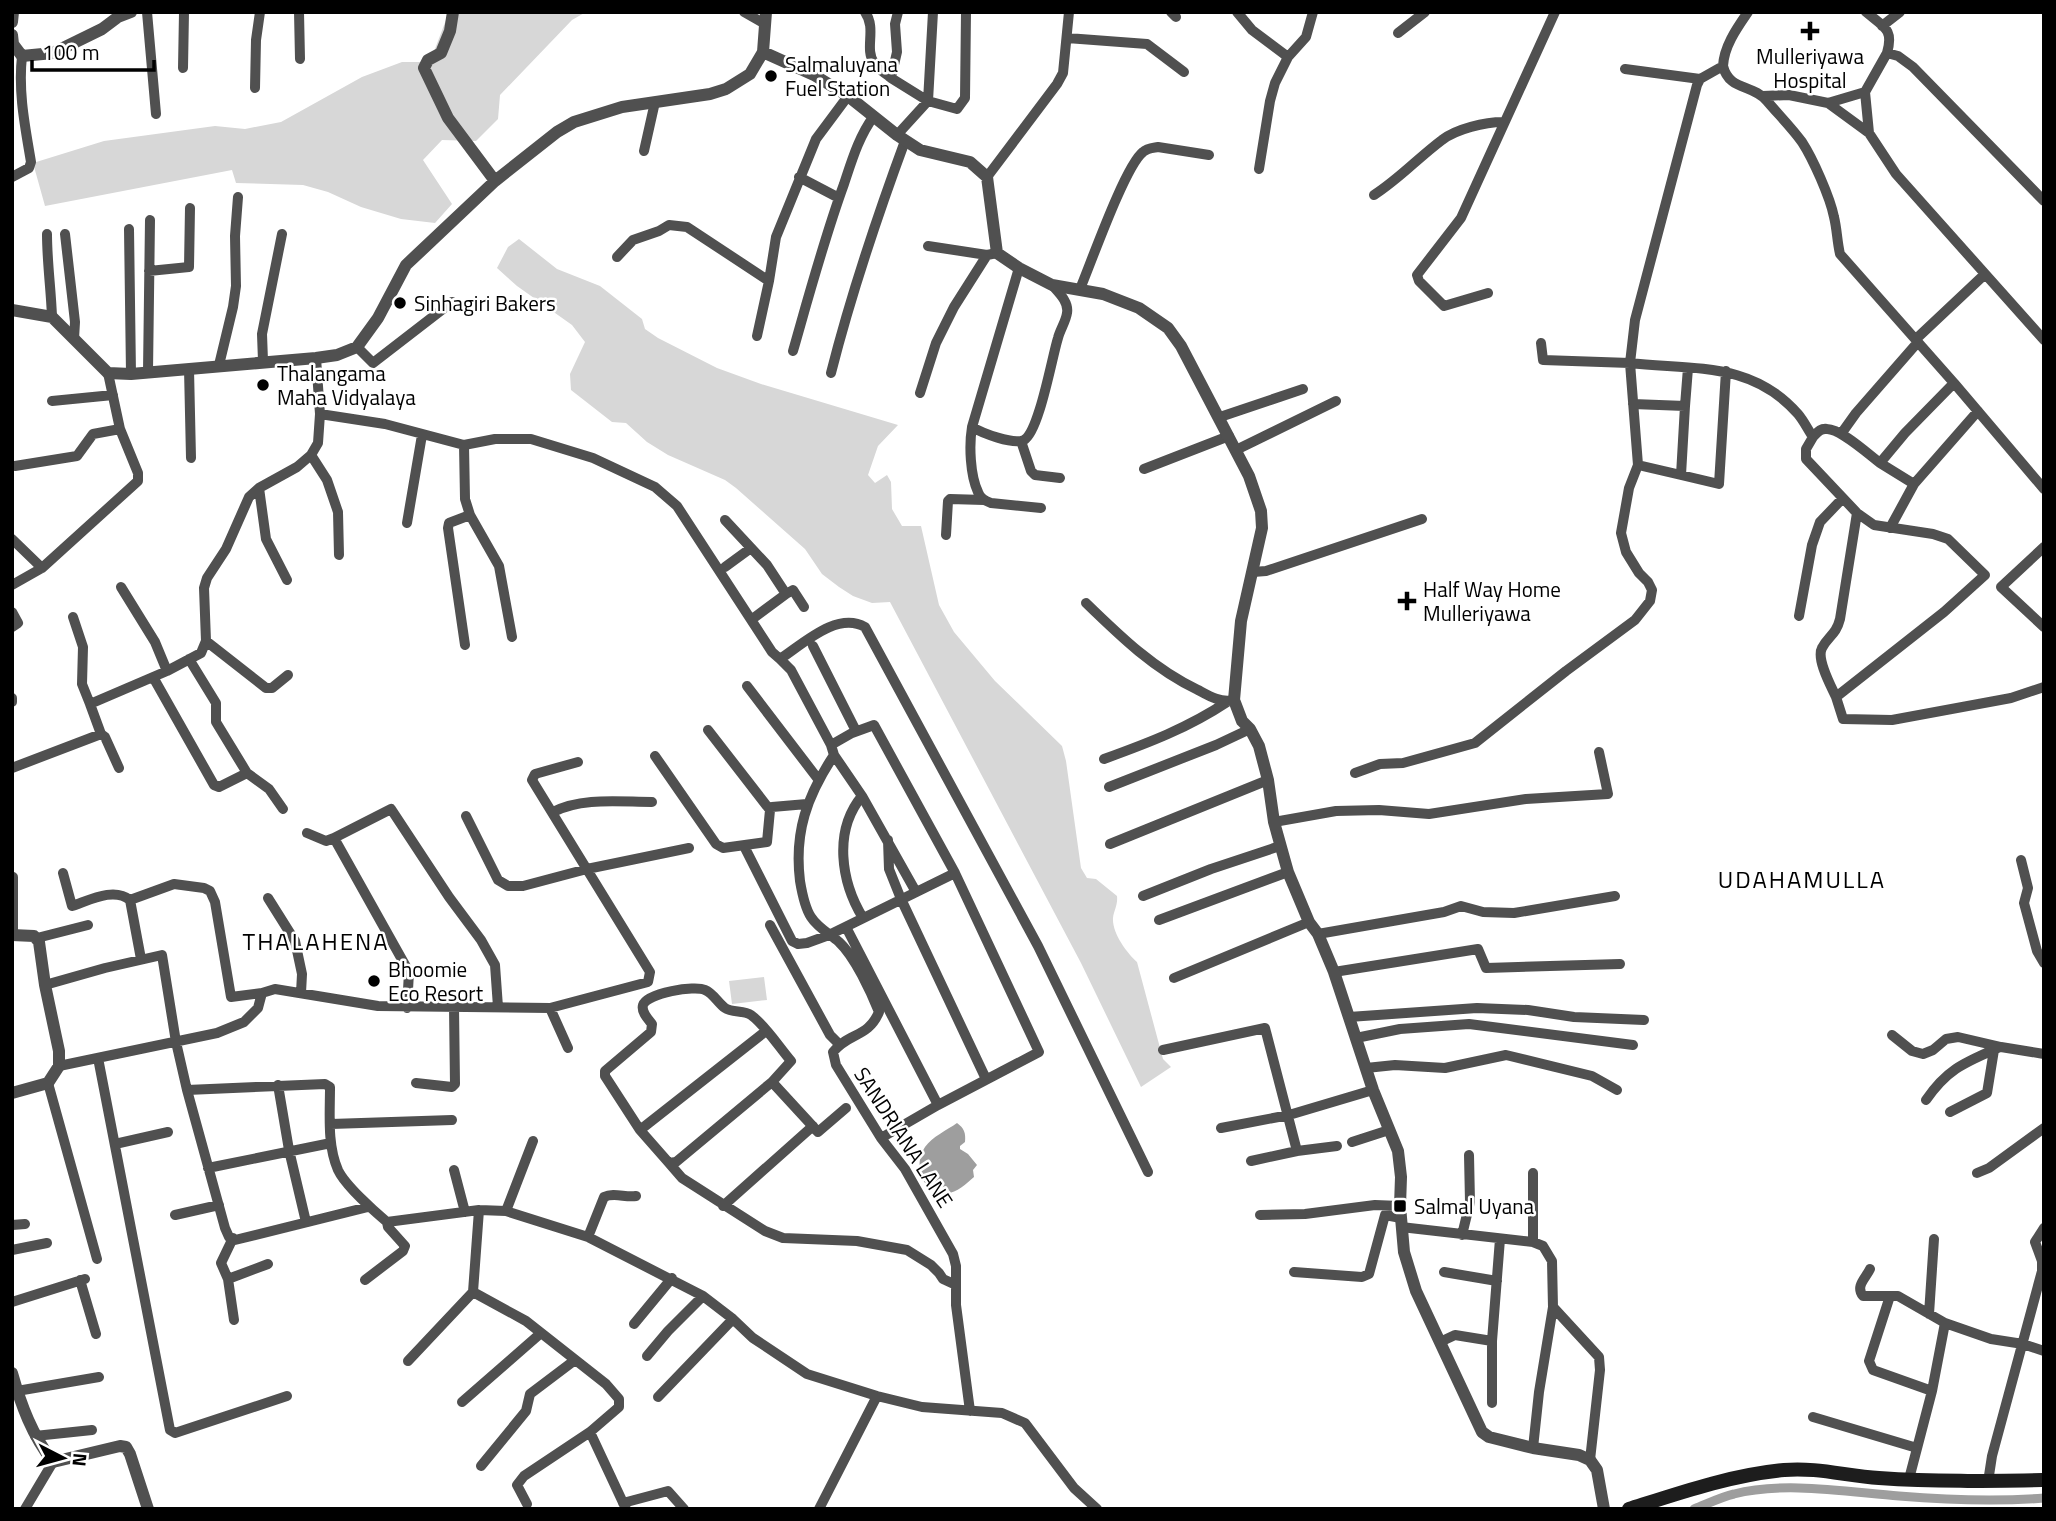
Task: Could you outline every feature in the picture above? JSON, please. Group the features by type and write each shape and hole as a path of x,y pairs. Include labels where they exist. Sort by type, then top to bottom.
{"main road":[{"path":"1629,1509 1708,1484 1784,1470 1958,1483 2044,1480"}],"street":[{"path":"12,22 13,12"},
{"path":"22,56 53,53 131,12"},
{"path":"147,12 156,114"},
{"path":"183,68 184,12"},
{"path":"255,88 256,40 260,12"},
{"path":"299,12 300,59"},
{"path":"453,12 450,31 441,53 428,60 424,68 448,118 495,181"},
{"path":"108,373 131,374 316,358 337,355 357,347 378,318 406,265 495,181 556,132 574,122 622,107 710,94 726,89 750,74 763,52 765,18 744,12"},
{"path":"865,12 872,27 870,55 874,64 928,101 957,108 965,98 966,12"},
{"path":"891,78 897,52 895,24 898,12"},
{"path":"831,373 847,309 901,138 928,101 933,12"},
{"path":"920,393 936,343 954,307 992,254 987,177 1063,73 1069,12"},
{"path":"1237,12 1252,30 1288,57"},
{"path":"1259,169 1275,83 1288,57 1306,37 1313,12"},
{"path":"1398,33 1425,12"},
{"path":"1488,293 1444,306 1419,281 1417,275 1461,218 1555,12"},
{"path":"1748,12 1723,56 1725,73 1731,82 1763,96 1789,95 1828,103 1870,133 1896,174 2044,340"},
{"path":"1866,12 1888,31 1891,41 1865,92 1870,133"},
{"path":"1882,26 1900,12"},
{"path":"12,35 13,44 22,56 17,99 31,162 29,169 12,177"},
{"path":"1067,38 1147,44 1184,72"},
{"path":"763,52 814,75 848,96 920,150 971,162 987,177"},
{"path":"1886,53 1898,56 1913,67 2044,201"},
{"path":"1355,773 1380,764 1403,764 1475,743 1635,620 1650,601 1652,590 1626,552 1621,533 1629,488 1638,465 1630,363 1635,320 1697,85 1700,79 1723,66"},
{"path":"1625,69 1700,79"},
{"path":"1828,103 1865,92"},
{"path":"757,336 776,237 816,139 848,96"},
{"path":"1763,96 1802,143 1821,180 1834,216 1840,254 2044,489"},
{"path":"644,151 655,102"},
{"path":"793,351 824,240 863,131 874,116"},
{"path":"1374,195 1444,138 1487,122 1503,122"},
{"path":"1080,289 1127,176 1141,153 1158,148 1209,155"},
{"path":"799,177 839,198"},
{"path":"219,365 236,286 235,236 238,197"},
{"path":"149,271 189,267 190,208"},
{"path":"148,372 150,220"},
{"path":"617,257 633,240 673,225 687,227 769,281"},
{"path":"129,229 131,374"},
{"path":"47,234 52,317"},
{"path":"65,234 75,322 74,340"},
{"path":"263,361 262,334 282,234"},
{"path":"928,246 992,254 1052,285 1103,294 1139,308 1168,328 1181,346 1220,417 1249,475 1261,511 1262,528 1241,621 1230,701 1259,746 1268,780 1274,822 1288,872 1334,972 1373,1090 1398,1151 1404,1252 1416,1291 1482,1432 1489,1437 1533,1448 1579,1455 1590,1460 1597,1470 1604,1509"},
{"path":"984,500 978,494 970,438 1019,268"},
{"path":"1841,434 1917,341 1984,275"},
{"path":"972,427 992,437 1021,441 1026,439 1038,416 1058,335 1068,311 1065,300 1052,285"},
{"path":"357,347 373,363 452,302"},
{"path":"12,310 52,317 108,373 120,429 138,473 138,481 42,568 12,585"},
{"path":"1541,343 1543,360 1630,363 1726,371 1743,375 1760,383 1780,398 1798,414 1813,437"},
{"path":"90,704 167,671 201,653 206,641 204,588 207,578 226,549 249,497 259,488 297,467 311,455 318,443 320,414 316,358"},
{"path":"1681,475 1688,368"},
{"path":"189,369 191,458"},
{"path":"1638,465 1719,484 1726,371"},
{"path":"1880,463 1954,383"},
{"path":"1220,417 1303,388"},
{"path":"52,401 113,395"},
{"path":"1236,450 1336,401"},
{"path":"1633,404 1685,406"},
{"path":"1890,528 1914,484 1978,411"},
{"path":"320,414 385,424 464,445 495,439 531,439 593,458 656,486 677,506 772,652 792,670 832,750 862,796 916,892"},
{"path":"1914,484 1829,428 1820,430 1807,449 1806,459 1857,513 1874,525 1933,534 1948,539 2044,627"},
{"path":"15,466 77,456 93,434 120,429"},
{"path":"407,523 422,435"},
{"path":"1144,469 1229,436"},
{"path":"1021,441 1031,471 1035,475 1060,478"},
{"path":"464,445 466,499 470,514 499,566 512,637"},
{"path":"311,455 327,480 338,512 339,555"},
{"path":"259,488 266,539 287,580"},
{"path":"947,535 950,499 984,500 1041,508"},
{"path":"1798,616 1812,545 1820,522 1842,499"},
{"path":"1857,513 1840,619 1837,630 1822,648 1820,656 1843,719 1892,720 2011,698 2044,687"},
{"path":"465,645 448,528 449,523 470,514"},
{"path":"1253,572 1266,571 1422,519"},
{"path":"725,520 767,565 786,594"},
{"path":"12,539 42,568"},
{"path":"2001,587 2044,547"},
{"path":"725,567 751,548"},
{"path":"1836,697 1944,612 1985,575"},
{"path":"121,587 155,642 167,671"},
{"path":"755,617 793,590 804,607"},
{"path":"1086,603 1128,645 1173,678 1214,699 1230,701"},
{"path":"12,612 18,624 12,626"},
{"path":"73,617 83,648 82,684 101,734 105,737 119,768"},
{"path":"780,659 834,624 858,623 866,627 1038,946 1148,1172"},
{"path":"206,641 266,688 272,688 288,675"},
{"path":"813,646 856,731"},
{"path":"189,659 216,703 216,722 247,773 269,789 283,809"},
{"path":"153,677 214,785 219,787 247,773"},
{"path":"747,685 818,779"},
{"path":"1104,759 1156,741 1230,701"},
{"path":"832,750 856,731 874,725 955,873 1039,1052 881,1138"},
{"path":"1109,787 1216,746 1250,729"},
{"path":"655,756 719,847 767,842 770,810 708,730"},
{"path":"12,768 101,734"},
{"name":"SANDRIANA LANE","path":"832,750 807,804 800,830 798,862 802,892 811,917 841,943 870,989 879,1012 873,1026 839,1044 832,1052 836,1065 881,1138 905,1169 953,1254 956,1266 956,1305 970,1411"},
{"path":"1274,822 1336,811 1378,810 1429,814 1526,799 1608,794 1599,752"},
{"path":"130,900 174,884 210,891 215,902 232,997 275,989 378,1006 550,1009 648,982 650,972 532,780 535,774 578,762"},
{"path":"1110,844 1268,780"},
{"path":"862,796 854,807 843,842 844,872 863,918"},
{"path":"553,812 565,806 593,803 652,802"},
{"path":"770,810 772,807 807,804"},
{"path":"307,833 326,841 391,809 481,940 495,965 498,1007"},
{"path":"466,816 498,880 508,886 523,886 587,869 689,848"},
{"path":"334,838 409,972 407,1008"},
{"path":"888,840 888,869 986,1079"},
{"path":"744,846 792,941 798,944 830,935 955,873"},
{"path":"1143,896 1280,846"},
{"path":"2021,860 2028,888 2024,903 2037,951 2044,963"},
{"path":"1160,920 1288,872"},
{"path":"63,873 72,906 115,893 123,894 130,900 141,959"},
{"path":"16,877 13,935 37,938 88,925"},
{"path":"1318,934 1444,912 1461,906 1483,912 1514,913 1615,896"},
{"path":"268,898 295,941 302,974 301,993"},
{"path":"1174,978 1309,922"},
{"path":"770,925 830,1035 839,1044"},
{"path":"846,927 938,1105"},
{"path":"12,1093 48,1083 59,1066 59,1051 37,938"},
{"path":"1334,972 1478,949 1486,968 1620,964"},
{"path":"45,985 162,955 187,1090 229,1237 236,1240 368,1207"},
{"path":"669,1163 676,1162 772,1082 790,1061 750,1013 727,1010 706,990 698,988 658,994 647,999 643,1012 652,1024 651,1032 605,1071 605,1076 640,1130 682,1178 765,1231 783,1238 857,1241 907,1250 931,1265 943,1279 956,1285"},
{"path":"59,1066 217,1033 244,1022 258,1009 262,993"},
{"path":"416,1083 453,1087 455,1084 454,1007"},
{"path":"1349,1017 1477,1008 1644,1020"},
{"path":"550,1009 568,1048"},
{"path":"1356,1038 1400,1029 1469,1024 1633,1045"},
{"path":"1163,1050 1265,1028 1297,1151"},
{"path":"640,1130 766,1031"},
{"path":"1892,1035 1912,1051 1923,1054 1933,1050 1946,1039 1958,1037 1997,1049 2044,1054"},
{"path":"1926,1100 1950,1072 1961,1064 1997,1049"},
{"path":"1950,1112 1987,1093 1997,1049"},
{"path":"1366,1068 1395,1065 1445,1068 1506,1055 1592,1076 1617,1090"},
{"path":"98,1058 170,1432 175,1433 286,1396"},
{"path":"772,1082 817,1132 846,1108"},
{"path":"48,1083 97,1259"},
{"path":"187,1090 324,1084 330,1087 331,1143 338,1171 368,1207 387,1222 388,1227 405,1246 403,1251 365,1280"},
{"path":"278,1085 289,1150 306,1222"},
{"path":"1221,1128 1289,1115 1373,1090"},
{"path":"331,1124 452,1120"},
{"path":"723,1206 813,1126"},
{"path":"1977,1173 1989,1168 2044,1128"},
{"path":"1352,1142 1389,1130"},
{"path":"114,1144 169,1132"},
{"path":"506,1210 533,1141"},
{"path":"208,1168 331,1143"},
{"path":"1251,1161 1337,1146"},
{"path":"1462,1234 1470,1202 1469,1155"},
{"path":"454,1170 465,1212"},
{"path":"1533,1242 1534,1173"},
{"path":"589,1237 604,1197 610,1194 627,1198 636,1196"},
{"path":"175,1215 219,1205"},
{"path":"1260,1215 1305,1214 1375,1205 1401,1217"},
{"path":"408,1361 473,1292 479,1210"},
{"path":"387,1222 479,1210 506,1210 589,1237 703,1296 753,1338 807,1374 922,1407 1002,1413 1025,1423 1074,1488 1097,1509"},
{"path":"1294,1272 1362,1278 1369,1274 1385,1215 1462,1234 1533,1242 1543,1246 1552,1261 1553,1307 1533,1448"},
{"path":"12,1225 25,1224"},
{"path":"1988,1482 1992,1456 2042,1272 2042,1261 2035,1242 2044,1228"},
{"path":"233,1238 221,1263 228,1279 234,1320"},
{"path":"1492,1403 1492,1341 1500,1239"},
{"path":"1929,1314 1934,1239"},
{"path":"12,1250 47,1243"},
{"path":"228,1279 268,1265"},
{"path":"1870,1269 1859,1287 1863,1296 1898,1296 1945,1323 1991,1339 2023,1344 2044,1351"},
{"path":"1444,1272 1497,1281"},
{"path":"634,1324 672,1278"},
{"path":"12,1302 82,1280 96,1334"},
{"path":"473,1292 526,1321 606,1384 619,1399 619,1407 590,1432 524,1476 517,1485 527,1504"},
{"path":"647,1356 703,1296"},
{"path":"1890,1296 1869,1361 1870,1366 1873,1370 1932,1391"},
{"path":"1553,1307 1599,1357 1600,1370 1590,1460"},
{"path":"658,1397 733,1319"},
{"path":"1909,1479 1932,1391 1945,1323"},
{"path":"462,1402 541,1333"},
{"path":"1440,1342 1455,1335 1492,1341"},
{"path":"481,1465 526,1411 530,1394 575,1360"},
{"path":"12,1373 16,1397 39,1444 53,1462"},
{"path":"16,1397 99,1377"},
{"path":"819,1509 877,1396"},
{"path":"1813,1417 1917,1448"},
{"path":"35,1436 92,1430"},
{"path":"590,1432 624,1507 668,1491 684,1509"},
{"path":"25,1509 53,1462 120,1446 126,1447 130,1454 148,1509"}],"shaded area":[{"path":"449,12 586,12 572,20 500,95 498,119 476,141 442,140 423,160 452,204 435,223 401,219 303,185 236,183 232,170 45,206 33,163 104,141 215,126 245,129 281,122 362,77 402,62 430,62"},
{"path":"519,239 557,269 600,286 642,319 645,329 658,338 717,368 898,425 878,446 868,475 875,483 887,475 891,482 892,509 902,526 921,526 939,605 954,632 995,681 1062,746 1081,868 1087,878 1096,879 1117,896 1113,924 1125,948 1137,962 1163,1059 1171,1067 1141,1087 1081,963 890,602 872,603 839,587 822,574 805,549 736,488 725,480 668,455 647,442 626,423 612,422 571,390 570,374 585,342 572,325 517,286 497,268 508,247"},
{"path":"764,977 767,1000 732,1004 729,981"},
{"path":"957,1123 965,1136 965,1142 960,1149 977,1165 973,1170 974,1177 961,1188 945,1193 930,1188 925,1183 920,1169 921,1154 932,1140"}],"waterway":[{"path":"1694,1509 1734,1494 1774,1488 1953,1499 2044,1498"}],"place":[{"name":"Mulleriyawa Hospital","path":"1810,31"},
{"name":"Salmaluyana Fuel Station","path":"771,76"},
{"name":"Sinhagiri Bakers","path":"400,303"},
{"name":"Thalangama Maha Vidyalaya","path":"263,385"},
{"name":"Half Way Home Mulleriyawa","path":"1407,601"},
{"name":"Bhoomie Eco Resort","path":"374,981"},
{"name":"Salmal Uyana","path":"1400,1206"}],"district":[{"name":"UDAHAMULLA","path":"1802,879"},
{"name":"THALAHENA","path":"316,941"}]}
